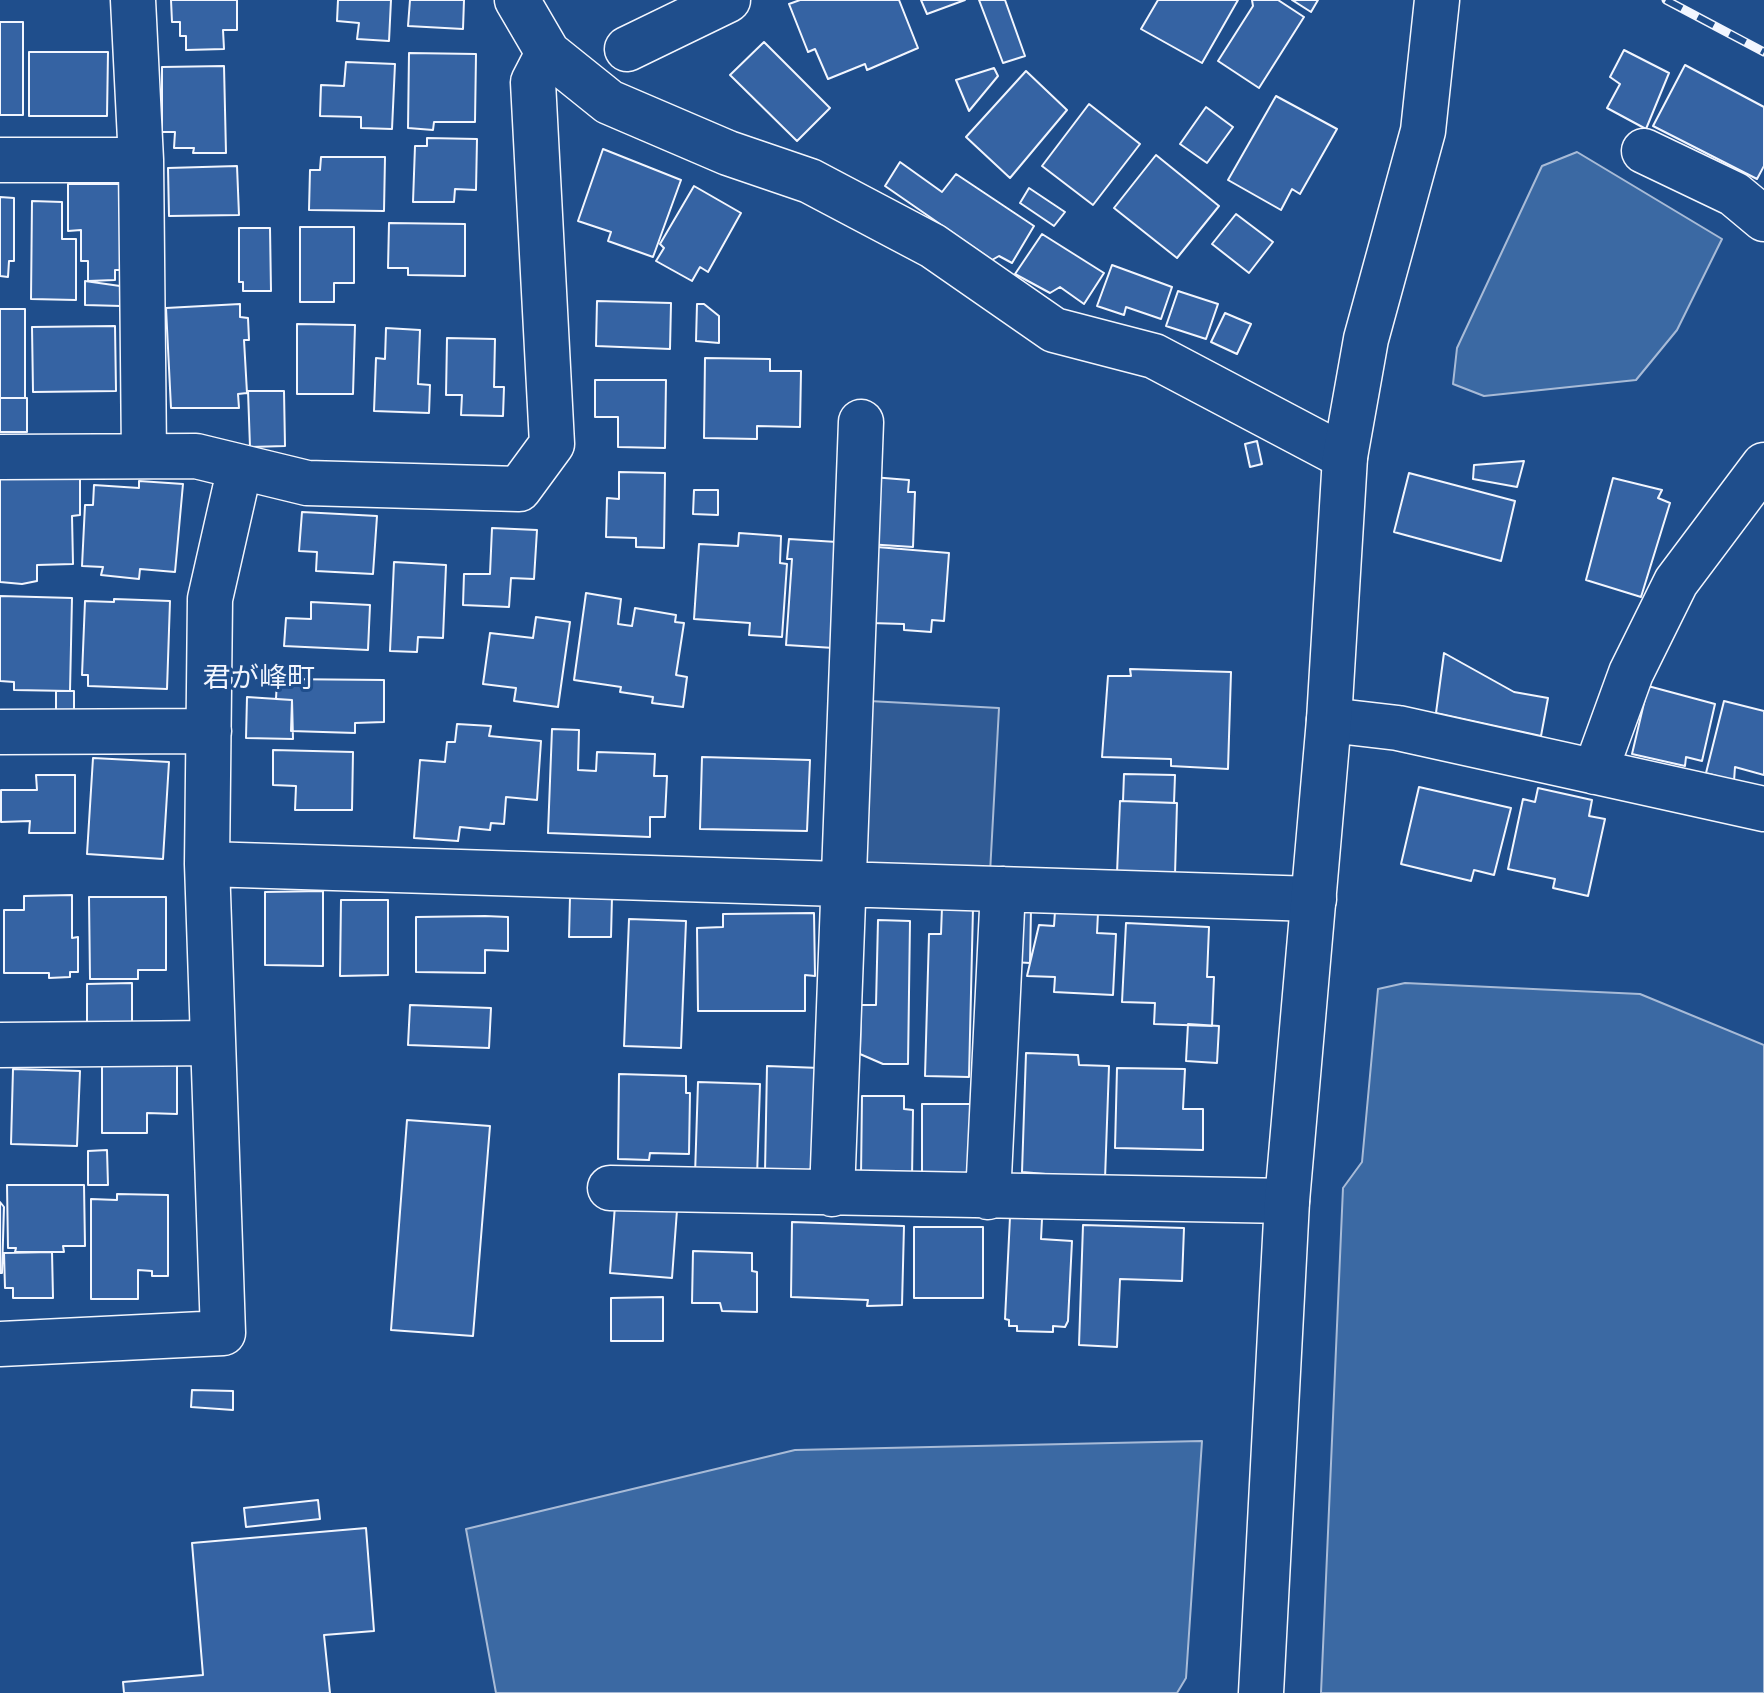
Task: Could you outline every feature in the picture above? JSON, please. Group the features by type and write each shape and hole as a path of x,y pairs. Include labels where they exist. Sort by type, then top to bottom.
{"street":[{"path":"133,0 141,160 144,456"},
{"path":"517,0 548,53 609,102 728,153 810,181 933,246 1054,330 1154,356 1345,457"},
{"path":"627,49 728,0"},
{"path":"1261,1693 1287,1201 1329,720 1345,457 1366,339 1423,131 1437,0"},
{"path":"0,457 196,456 307,483 519,489 552,444 533,82 548,53"},
{"path":"1644,151 1734,194 1764,219"},
{"path":"0,160 141,160"},
{"path":"832,1194 861,422"},
{"path":"1595,772 1631,673 1676,582 1764,465"},
{"path":"0,1344 223,1333 207,864 210,599 240,467"},
{"path":"1329,720 1398,728 1764,809"},
{"path":"0,732 209,731"},
{"path":"207,864 1314,899"},
{"path":"988,1197 1003,889"},
{"path":"0,1045 213,1043"},
{"path":"610,1188 1287,1201"}],"shaded area":[{"path":"1577,152 1722,239 1677,330 1636,380 1484,396 1453,384 1457,348 1542,166"},
{"path":"869,701 999,708 990,873 861,866"},
{"path":"1405,983 1640,994 1764,1045 1764,1693 1321,1693 1343,1188 1362,1162 1378,989"},
{"path":"1202,1441 1186,1678 1177,1693 496,1693 466,1529 795,1450"}],"building":[{"path":"171,0 237,0 237,30 223,30 224,49 186,50 186,36 180,36 180,22 172,22"},
{"path":"338,0 391,0 389,41 357,39 359,23 337,21"},
{"path":"410,0 464,0 463,29 408,26"},
{"path":"800,0 899,0 918,48 867,70 865,64 828,79 815,49 808,52 789,4"},
{"path":"921,0 965,0 927,14"},
{"path":"979,0 1005,0 1025,56 1003,63"},
{"path":"1158,0 1238,0 1202,63 1141,29"},
{"path":"1252,0 1278,0 1304,17 1259,88 1218,61 1253,6"},
{"path":"1292,0 1318,0 1311,12"},
{"path":"0,22 23,22 23,115 0,115"},
{"path":"764,42 830,108 797,141 730,75"},
{"path":"1624,50 1669,73 1646,129 1607,108 1620,84 1610,77"},
{"path":"29,52 108,52 107,116 29,116"},
{"path":"409,53 476,54 475,122 434,122 433,130 408,128"},
{"path":"346,62 395,64 392,129 361,128 361,117 320,116 321,85 344,86"},
{"path":"1685,65 1764,107 1764,166 1757,179 1653,126"},
{"path":"224,66 226,153 193,153 194,148 174,148 175,132 162,132 162,67"},
{"path":"994,68 998,76 969,111 956,80"},
{"path":"1026,71 1067,110 1010,178 966,137"},
{"path":"1276,96 1337,129 1300,194 1292,189 1281,210 1228,180"},
{"path":"1089,104 1140,144 1093,205 1042,166"},
{"path":"1206,107 1233,127 1207,163 1180,144"},
{"path":"427,138 477,139 476,190 455,189 454,202 413,202 415,146 427,146"},
{"path":"603,149 681,180 653,257 608,241 611,232 578,221"},
{"path":"1156,155 1219,206 1177,258 1114,208"},
{"path":"321,157 385,157 384,211 309,210 310,170 320,170"},
{"path":"900,162 942,192 956,174 1034,226 1012,263 999,256 992,260 885,186"},
{"path":"237,166 239,215 169,216 168,168"},
{"path":"68,184 120,184 120,270 115,270 115,280 88,281 88,261 81,261 81,230 68,231"},
{"path":"694,186 741,213 708,272 700,267 692,281 656,261 664,248 660,244"},
{"path":"1029,188 1065,212 1054,226 1020,203"},
{"path":"0,197 14,198 14,261 9,261 8,277 0,276"},
{"path":"32,201 62,202 62,239 76,239 76,300 31,299"},
{"path":"1236,214 1273,242 1249,273 1212,244"},
{"path":"389,223 465,224 465,276 408,275 408,268 388,268"},
{"path":"300,227 354,227 354,283 334,283 334,302 300,302"},
{"path":"239,228 270,228 271,291 243,291 243,282 239,282"},
{"path":"1042,234 1104,273 1084,304 1060,287 1050,293 1015,274"},
{"path":"1112,265 1172,287 1161,319 1126,307 1124,315 1097,306"},
{"path":"85,281 120,286 121,306 85,305"},
{"path":"1178,291 1218,304 1206,339 1166,326"},
{"path":"597,301 671,303 670,349 596,346"},
{"path":"240,304 240,317 248,318 249,340 244,340 247,393 238,394 239,408 171,408 166,308"},
{"path":"697,304 704,304 719,316 719,343 696,341"},
{"path":"0,309 25,309 25,398 0,398"},
{"path":"1225,313 1251,324 1237,354 1211,342"},
{"path":"297,324 355,325 353,394 297,394"},
{"path":"115,326 116,391 33,392 32,327"},
{"path":"386,328 420,330 418,384 430,385 429,413 374,411 376,358 385,359"},
{"path":"447,338 495,339 494,387 504,387 503,416 461,415 462,395 446,395"},
{"path":"705,358 770,359 770,371 801,371 800,427 757,426 757,439 704,438"},
{"path":"595,380 666,380 665,448 618,447 618,417 595,417"},
{"path":"248,391 284,391 285,446 250,447"},
{"path":"0,398 27,398 27,432 0,432"},
{"path":"1257,441 1262,464 1250,467 1245,444"},
{"path":"1524,461 1517,487 1473,479 1474,465"},
{"path":"0,472 80,475 80,515 72,516 73,564 37,565 37,581 22,584 0,582"},
{"path":"619,472 665,473 664,548 636,547 636,538 606,537 607,498 619,499"},
{"path":"1409,473 1515,501 1501,561 1394,532"},
{"path":"872,477 909,480 908,492 915,492 913,547 867,544"},
{"path":"1613,478 1662,490 1658,498 1670,503 1641,597 1586,580"},
{"path":"139,481 183,484 175,572 140,569 139,579 101,575 103,567 82,566 85,505 93,505 94,485 139,488"},
{"path":"694,490 718,490 718,515 693,514"},
{"path":"302,512 377,516 373,574 316,571 317,552 299,551"},
{"path":"492,528 537,530 534,579 511,578 509,607 463,605 464,574 490,574"},
{"path":"739,533 781,536 780,563 787,564 782,637 749,635 750,623 694,619 699,544 738,546"},
{"path":"789,539 837,542 834,648 786,645 792,559 787,559"},
{"path":"877,547 949,553 944,621 932,620 931,632 904,630 904,624 871,623"},
{"path":"394,562 446,565 443,638 418,637 417,652 390,651"},
{"path":"586,593 621,599 618,624 632,626 635,608 676,615 675,622 684,623 676,675 687,677 683,707 652,703 653,697 620,692 621,687 574,680"},
{"path":"0,596 72,598 70,691 14,690 14,682 0,681"},
{"path":"114,599 170,601 167,689 88,686 88,675 82,675 85,601 114,602"},
{"path":"311,602 370,605 368,650 284,646 286,618 311,619"},
{"path":"536,617 570,622 558,707 514,701 516,688 483,684 490,633 533,638"},
{"path":"1444,653 1514,692 1548,698 1541,736 1436,713"},
{"path":"1130,669 1231,672 1228,769 1171,766 1171,759 1102,757 1108,676 1131,676"},
{"path":"277,679 384,680 384,722 355,723 355,733 291,731 292,700 276,699"},
{"path":"1648,686 1715,704 1702,761 1686,757 1685,766 1632,754"},
{"path":"56,691 74,691 74,716 56,716"},
{"path":"247,697 292,700 293,739 246,738"},
{"path":"1724,701 1764,711 1764,775 1735,767 1734,781 1706,773"},
{"path":"457,724 491,726 489,736 541,741 537,800 506,797 504,824 491,823 490,830 460,827 458,841 414,838 420,760 445,762 447,742 455,742"},
{"path":"552,729 579,730 578,770 596,771 597,752 655,754 654,776 667,776 665,817 650,817 650,837 548,833"},
{"path":"273,750 353,752 352,810 295,810 296,786 273,785"},
{"path":"702,757 810,760 807,831 700,829"},
{"path":"93,758 169,762 163,859 87,854"},
{"path":"1124,774 1175,775 1174,803 1123,801"},
{"path":"36,775 75,775 75,833 29,833 30,821 1,822 1,790 37,790"},
{"path":"1419,787 1511,808 1494,875 1474,870 1471,881 1401,864"},
{"path":"1538,788 1592,800 1589,816 1605,819 1588,896 1553,888 1555,879 1508,869 1523,799 1535,802"},
{"path":"1120,801 1177,803 1175,875 1117,873"},
{"path":"323,891 323,966 265,965 265,892"},
{"path":"72,895 72,938 78,937 78,972 70,972 70,977 49,978 49,973 4,973 4,910 24,910 24,896"},
{"path":"89,897 166,897 166,970 138,970 138,979 90,979"},
{"path":"570,897 612,897 611,937 569,937"},
{"path":"341,900 388,900 388,975 340,976"},
{"path":"942,907 973,908 969,1077 925,1076 929,934 941,934"},
{"path":"1014,909 1031,909 1030,963 1013,962"},
{"path":"1055,911 1098,913 1097,933 1116,934 1113,995 1054,992 1055,977 1027,976 1039,925 1054,926"},
{"path":"814,913 815,976 805,975 805,1011 698,1011 697,928 723,927 723,914"},
{"path":"416,917 508,917 508,951 485,950 485,973 416,972"},
{"path":"629,919 686,921 681,1048 624,1046"},
{"path":"878,920 910,921 908,1064 883,1064 860,1054 861,1005 876,1005"},
{"path":"1126,923 1209,927 1207,977 1214,977 1212,1026 1154,1024 1155,1003 1122,1002"},
{"path":"132,983 132,1025 87,1026 87,984"},
{"path":"410,1005 491,1008 489,1048 408,1045"},
{"path":"1188,1024 1219,1026 1217,1063 1186,1061"},
{"path":"102,1050 177,1050 177,1114 147,1113 147,1133 102,1133"},
{"path":"1026,1053 1078,1055 1079,1065 1109,1066 1105,1179 1022,1172"},
{"path":"767,1066 820,1068 819,1179 765,1172"},
{"path":"1117,1068 1185,1069 1183,1109 1203,1109 1203,1150 1115,1148"},
{"path":"13,1069 80,1071 77,1146 11,1144"},
{"path":"619,1074 686,1076 686,1093 690,1093 689,1154 650,1153 649,1160 618,1159"},
{"path":"698,1082 760,1084 757,1177 695,1175"},
{"path":"862,1096 904,1096 904,1109 913,1110 912,1178 861,1176"},
{"path":"922,1104 977,1104 976,1179 922,1178"},
{"path":"407,1120 490,1126 473,1336 391,1330"},
{"path":"107,1150 108,1185 88,1185 88,1151"},
{"path":"7,1185 84,1185 85,1246 63,1246 64,1252 15,1252 16,1248 8,1248"},
{"path":"117,1194 168,1195 168,1276 152,1276 152,1271 138,1270 138,1299 91,1299 91,1199 117,1200"},
{"path":"0,1202 4,1207 2,1273 0,1273"},
{"path":"615,1205 677,1210 672,1278 610,1273"},
{"path":"1010,1217 1042,1219 1041,1239 1072,1241 1068,1321 1065,1327 1053,1326 1053,1332 1017,1331 1017,1326 1009,1326 1009,1320 1005,1319"},
{"path":"792,1222 904,1226 902,1305 867,1306 868,1300 791,1297"},
{"path":"1083,1225 1184,1228 1182,1281 1120,1279 1117,1347 1079,1345"},
{"path":"914,1227 983,1227 983,1298 914,1298"},
{"path":"693,1251 752,1253 752,1271 757,1272 757,1312 722,1311 720,1303 692,1303"},
{"path":"52,1252 53,1298 13,1298 13,1288 5,1288 4,1253"},
{"path":"663,1297 663,1341 611,1341 611,1298"},
{"path":"192,1390 233,1391 233,1410 191,1407"},
{"path":"318,1500 320,1519 246,1527 244,1508"},
{"path":"366,1528 374,1631 324,1635 330,1693 124,1693 123,1682 203,1675 192,1543"}],"railway":[{"path":"1666,0 1764,52"}],"district":[{"name":"君が峰町","path":"259,679"}]}
